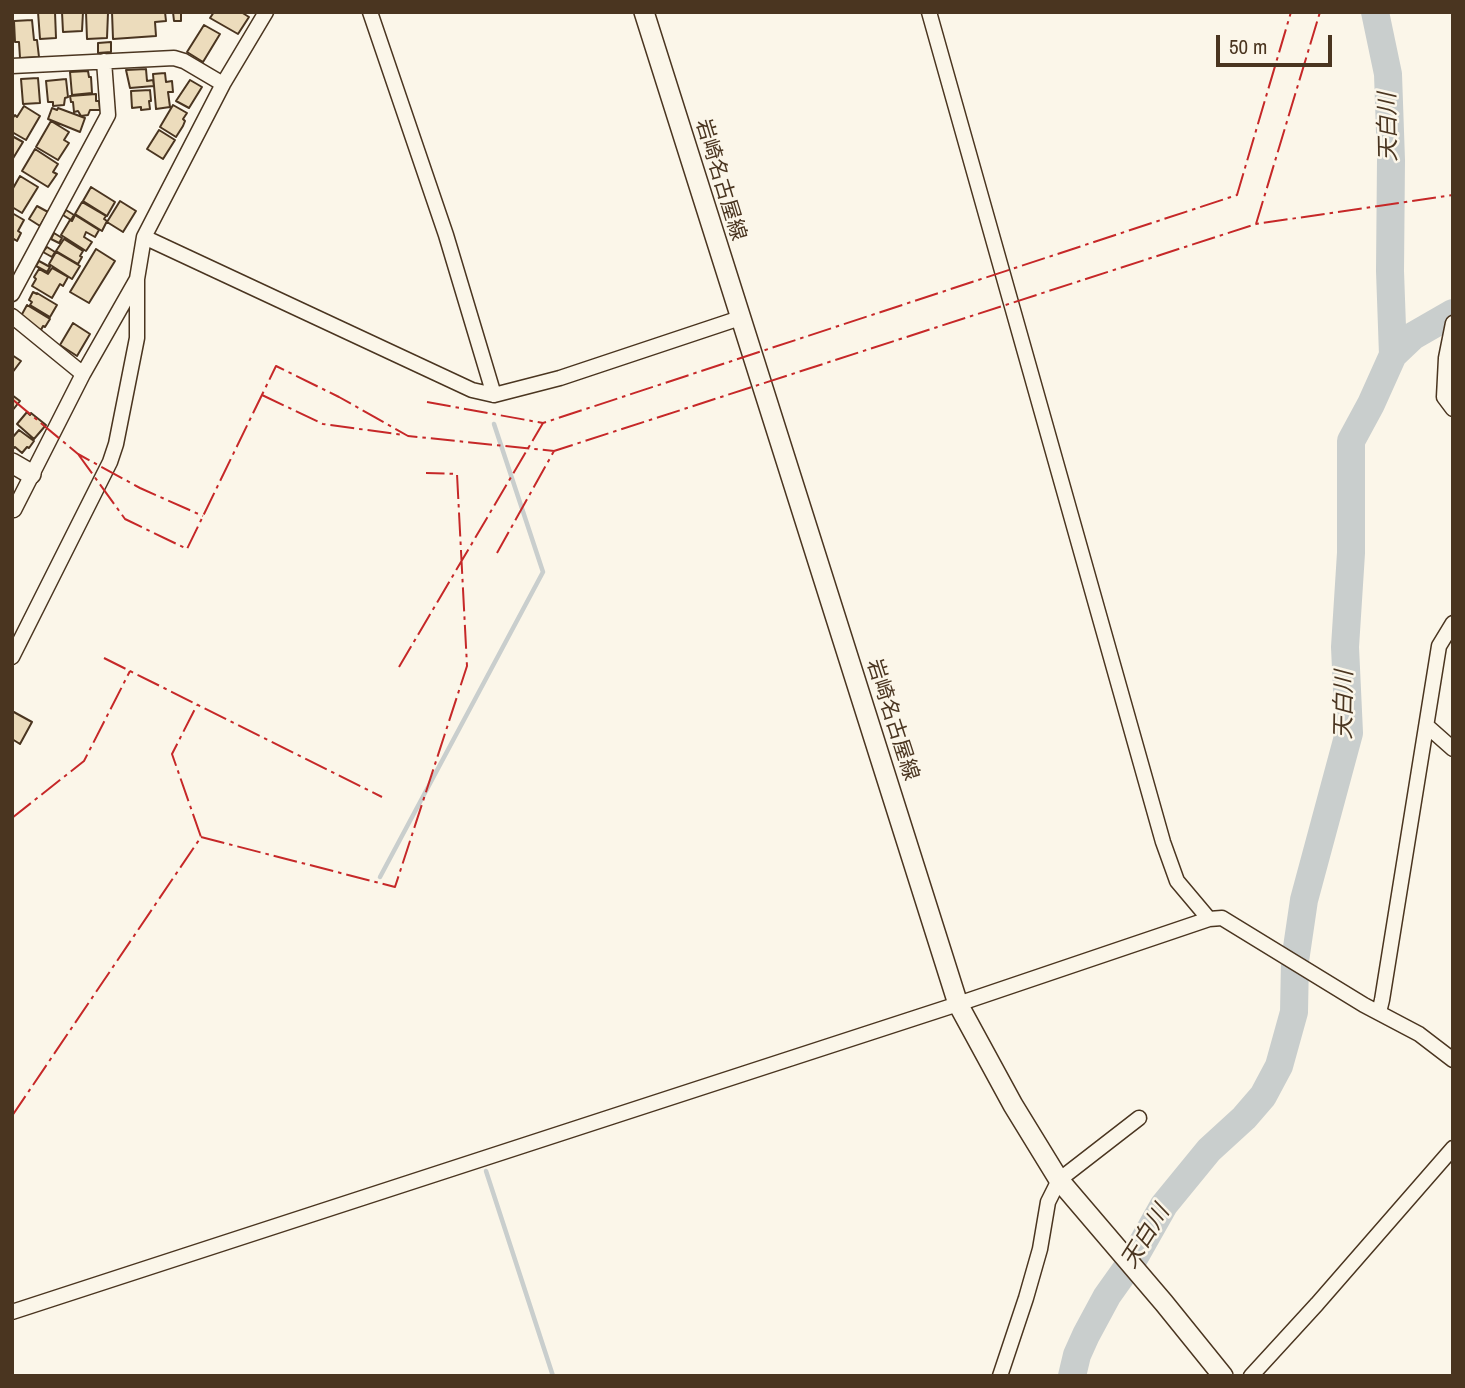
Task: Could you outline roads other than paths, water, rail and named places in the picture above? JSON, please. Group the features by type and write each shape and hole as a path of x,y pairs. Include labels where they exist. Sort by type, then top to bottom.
{"main road":[{"name":"岩崎名古屋線","path":"644,12 958,1004 996,1075 1059,1180 1223,1376"},
{"path":"12,463 32,474"}],"street":[{"path":"12,657 110,462 116,444 137,338 137,279 144,237 223,84 265,12"},
{"path":"370,12 446,235 494,395"},
{"path":"929,12 1163,842 1177,881 1209,919"},
{"path":"12,66 174,58 223,84"},
{"path":"12,295 108,115 104,61"},
{"path":"144,237 472,390 494,395 560,378 740,318"},
{"path":"14,510 83,374 137,279"},
{"path":"12,316 83,374"},
{"path":"1452,329 1446,358 1444,397 1453,409"},
{"path":"1379,1012 1439,646 1453,623"},
{"path":"1427,726 1453,749"},
{"path":"12,1311 958,1004 1209,919 1222,918 1419,1034 1453,1060"},
{"path":"1000,1376 1040,1249 1048,1202 1059,1180 1139,1118"},
{"path":"1251,1376 1453,1148"}],"waterway":[{"name":"天白川","path":"1072,1376 1086,1335 1164,1205 1209,1150 1244,1118 1263,1096 1279,1066 1294,1012 1295,961 1304,900 1349,733 1345,647 1351,553 1351,441 1393,355 1388,74 1375,12"},
{"path":"1393,355 1413,336 1453,313"},
{"path":"380,877 543,572 494,424"},
{"path":"486,1171 553,1376"}]}
